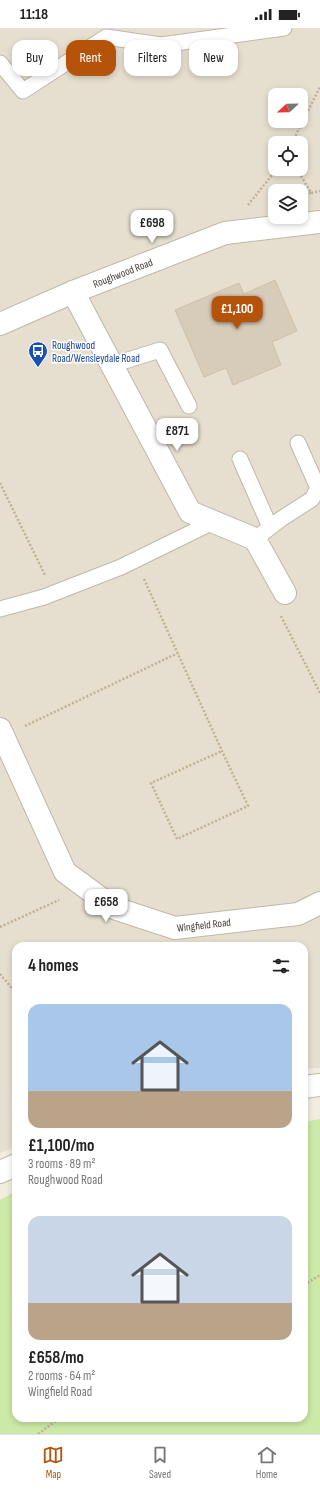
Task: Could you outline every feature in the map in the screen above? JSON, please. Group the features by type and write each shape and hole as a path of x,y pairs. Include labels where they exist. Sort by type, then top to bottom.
{"street":[{"name":"Roughwood Road","path":"0,324 74,292 225,233 320,222"},
{"path":"74,292 190,512 214,522 263,533 285,592"},
{"name":"Wingfield Road","path":"2,732 65,872 114,908 175,928 298,914 320,903"},
{"path":"308,1086 320,1085"},
{"path":"0,1172 12,1167"}],"lane":[{"path":"0,63 23,91 106,37 161,45 284,28"},
{"path":"112,364 160,350 189,406"},
{"path":"240,459 263,533 312,499 318,488 298,443"},
{"path":"0,608 54,593 136,560 214,522"}],"path":[{"path":"296,136 320,87"},
{"path":"225,233 271,176"},
{"path":"301,176 311,193"},
{"path":"308,194 320,191"},
{"path":"0,482 54,593"},
{"path":"136,560 248,806 177,838 151,783 222,751"},
{"path":"285,592 275,604 320,692"},
{"path":"2,732 178,653"},
{"path":"0,927 85,887"},
{"path":"0,974 12,988"},
{"path":"308,1282 320,1275"},
{"path":"38,1434 54,1422"}],"shaded area":[{"path":"0,28 320,28 320,1068 308,1069 308,942 12,942 12,1148 0,1153"}],"green space":[{"path":"320,1119 320,1434 0,1434 0,1200 12,1193 12,1422 308,1422 308,1121"}],"building":[{"path":"275,280 297,331 272,342 281,365 233,385 226,368 204,377 175,310 239,283 244,294"}],"place":[{"name":"Roughwood Road/Wensleydale Road","path":"38,368"}]}
